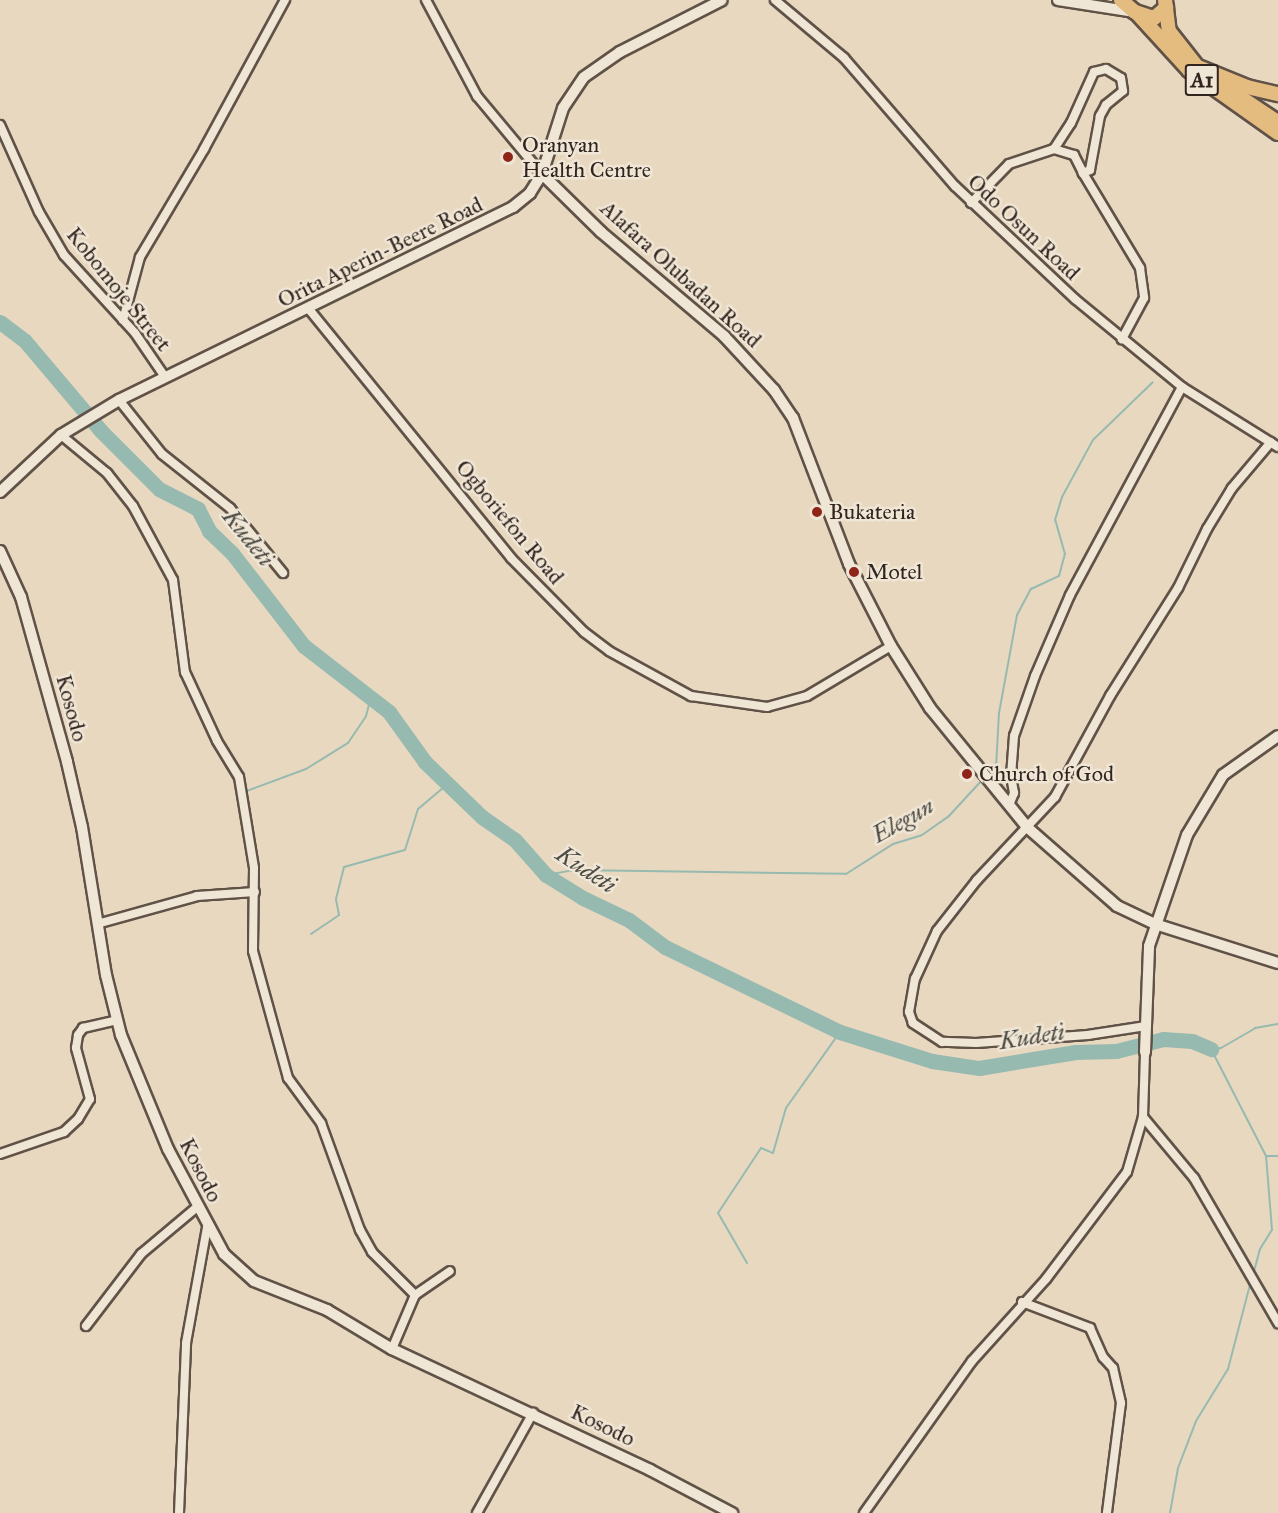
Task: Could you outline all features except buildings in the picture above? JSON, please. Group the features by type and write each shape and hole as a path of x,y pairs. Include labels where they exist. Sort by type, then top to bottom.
{"highway":[{"path":"1121,0 1136,13 1154,18 1166,2"},
{"name":"A1","path":"1166,2 1174,41 1194,67 1278,122"},
{"name":"A1","path":"1136,13 1194,67 1278,133"},
{"name":"A1","path":"1194,67 1247,87 1278,94"}],"main road":[{"name":"Orita Aperin-Beere Road","path":"0,492 61,435 119,400 501,215 530,193 542,174 563,108 584,77 620,52 722,0"},
{"path":"1058,0 1136,13"},
{"name":"Alafara Olubadan Road","path":"542,174 609,238 724,336 774,390 798,428 849,564 891,646 930,708 1028,828 1103,897 1155,924 1278,963"},
{"name":"Kosodo","path":"0,551 21,597 67,762 82,827 97,924 117,1020 142,1092 207,1227 224,1254 254,1281 327,1310 393,1349 533,1413 732,1513"},
{"path":"1145,1052 1148,966 1155,924 1187,835 1212,788 1239,762 1278,736"}],"street":[{"path":"123,320 140,257 204,149 285,0"},
{"path":"426,0 477,96 542,174"},
{"name":"Odo Osun Road","path":"775,0 844,58 971,203 1122,339 1182,387 1274,444"},
{"path":"1054,149 1071,123 1094,72 1106,69 1120,78 1123,91 1106,105 1100,116 1090,170 1083,173"},
{"name":"Kobomoje Street","path":"0,125 52,236 87,284 123,320 165,377"},
{"path":"971,203 1009,164 1054,149 1074,155 1140,268 1144,298 1122,339"},
{"name":"Ogboriefon Road","path":"308,308 511,558 584,632 609,651 691,696 767,707 807,696 891,646"},
{"path":"1009,805 1014,793 1011,776 1014,736 1035,676 1070,595 1182,387"},
{"path":"119,400 162,454 230,508 283,573"},
{"path":"61,435 107,473 133,506 173,580 185,672 201,710 239,777 252,847 255,892 253,951 288,1078 321,1123 360,1230 372,1252 415,1295"},
{"path":"1145,1031 976,1043 942,1042 913,1023 909,1012 915,979 937,930 977,880 1055,798 1080,756 1110,696 1178,588 1212,520 1232,488 1274,444"},
{"path":"97,924 197,896 255,892"},
{"path":"0,1154 23,1149 64,1132 87,1108 90,1099 76,1048 78,1035 84,1028 117,1020"},
{"path":"864,1513 972,1361 1022,1302 1046,1280 1127,1172 1143,1117 1145,1052"},
{"path":"1143,1117 1194,1178 1278,1323"},
{"path":"86,1326 141,1254 197,1207"},
{"path":"179,1513 186,1342 207,1227"},
{"path":"393,1349 415,1295 450,1271"},
{"path":"1022,1302 1090,1328 1103,1357 1113,1368 1120,1403 1107,1513"},
{"path":"477,1513 533,1413"}],"waterway":[{"name":"Kudeti","path":"0,322 25,341 101,431 159,489 198,509 209,531 232,553 304,646 389,712 425,762 482,817 515,840 546,875 583,898 629,920 665,947 840,1032 932,1061 979,1068 1076,1052 1116,1051 1163,1039 1192,1041 1211,1049"},
{"name":"Elegun","path":"988,774 996,768 999,713 1017,615 1031,589 1059,576 1065,554 1055,520 1062,497 1093,440 1153,382"},
{"path":"244,792 306,769 348,743 366,716 371,697"},
{"name":"Elegun","path":"546,875 574,870 846,874 893,844 922,835 948,817 984,778"},
{"path":"311,934 339,915 336,899 344,867 405,850 418,809 449,783"},
{"name":"Kudeti","path":"1253,1275 1260,1249 1272,1230 1266,1156 1211,1049 1221,1048 1255,1028 1278,1024"},
{"path":"747,1263 718,1213 761,1148 773,1153 786,1108 840,1032"},
{"name":"Kudeti","path":"1266,1156 1278,1156"},
{"path":"1170,1513 1178,1468 1196,1421 1228,1369 1251,1281"}],"place":[{"name":"Oranyan Health Centre","path":"508,157"},
{"name":"Bukateria","path":"817,512"},
{"name":"Motel","path":"854,572"},
{"name":"Church of God","path":"967,774"}]}
